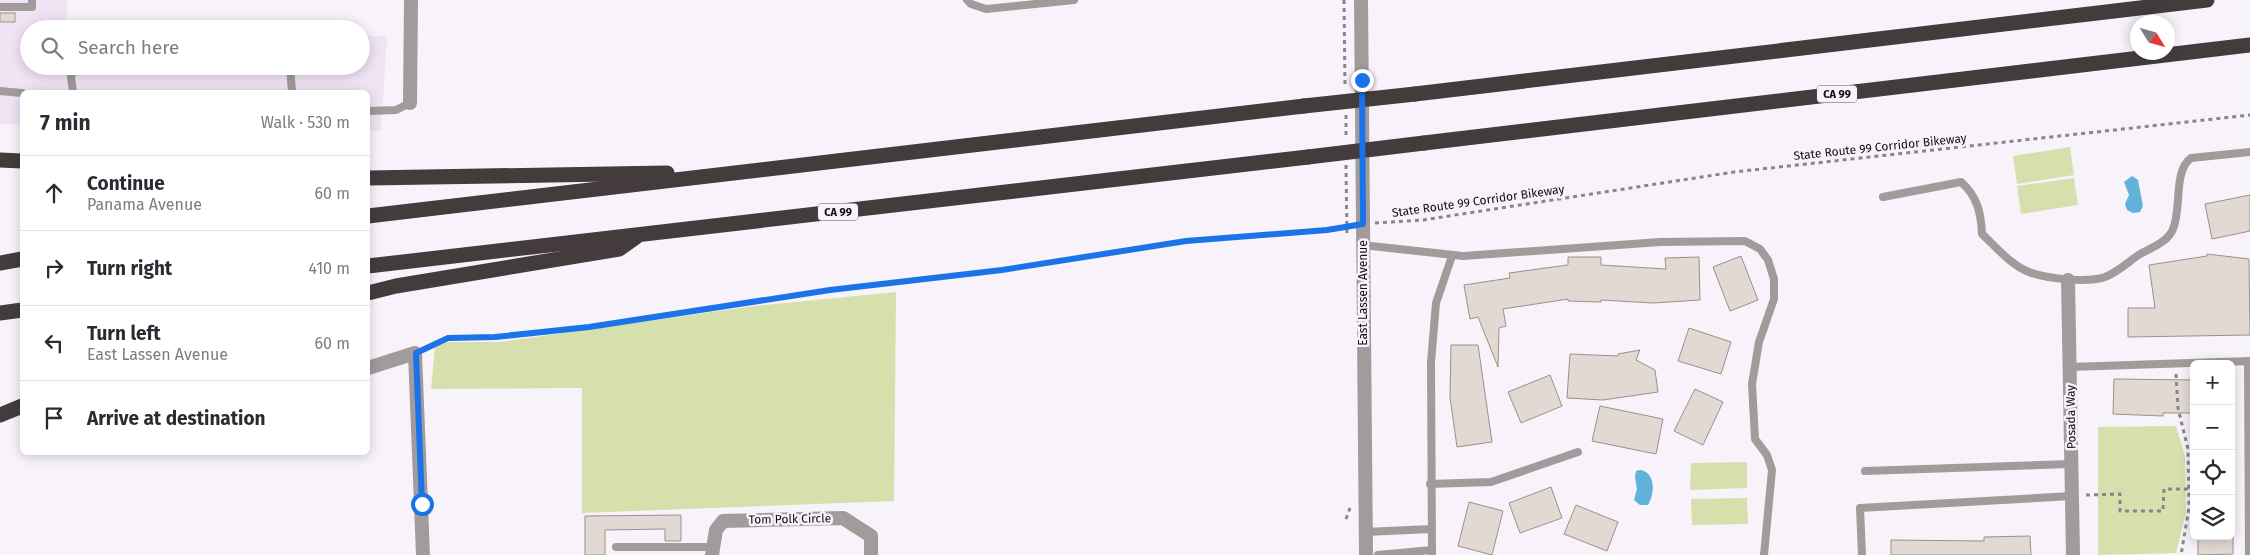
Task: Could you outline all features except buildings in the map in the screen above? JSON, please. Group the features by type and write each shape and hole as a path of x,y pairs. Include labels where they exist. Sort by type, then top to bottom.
{"highway":[{"path":"370,216 2207,0"},
{"name":"CA 99","path":"370,266 638,236 2250,45"},
{"path":"0,160 20,161"},
{"path":"370,178 646,172 721,174"},
{"path":"370,293 396,286 619,249 638,236"},
{"path":"0,263 20,259"},
{"path":"0,313 20,310"},
{"path":"0,415 20,407"}],"street":[{"path":"410,103 411,0"},
{"name":"East Lassen Avenue","path":"1361,0 1366,555"},
{"name":"Posada Way","path":"2068,280 2073,555"},
{"path":"370,367 416,353 423,555"},
{"name":"Tom Polk Circle","path":"713,551 716,530 723,521 843,518 871,536 871,555"}],"lane":[{"path":"0,7 32,7 32,0"},
{"path":"967,0 971,4 986,9 1074,0"},
{"path":"72,75 72,90"},
{"path":"291,75 292,90"},
{"path":"0,91 20,93"},
{"path":"370,111 396,110 410,103"},
{"path":"1883,197 1961,182 1972,192 1981,214 1982,234 2008,258 2029,272 2068,280 2103,278 2118,271 2167,238 2173,230 2180,192 2180,172 2184,163 2191,158 2250,152"},
{"path":"1362,245 1402,248 1452,256 1660,242 1745,241 1760,249 1768,260 1774,279 1774,299 1758,342 1752,384 1755,439 1767,455 1772,470 1764,555"},
{"path":"1378,555 1432,552 1430,484 1431,362 1436,303 1452,256"},
{"path":"2070,367 2249,361 2249,555"},
{"path":"1430,484 1491,482 1578,452"},
{"path":"1865,471 2072,464"},
{"path":"1862,555 1860,508 2072,496"},
{"path":"1365,532 1431,529"},
{"path":"616,547 713,551"}],"path":[{"path":"1344,0 1345,93"},
{"path":"1346,112 1346,141"},
{"name":"State Route 99 Corridor Bikeway","path":"416,353 448,338 495,337 589,327 830,290 1002,270 1186,241 1423,220 1734,172 2250,115"},
{"path":"1346,160 1346,214"},
{"path":"2175,363 2178,408 2188,449 2189,508 2181,555"},
{"path":"2072,496 2120,494 2120,511 2164,511 2164,489 2189,489"}],"shaded area":[{"path":"0,0 67,0 67,20 20,20 20,75 370,75 370,36 387,36 381,131 370,131 370,90 20,90 20,125 0,124"}],"green space":[{"path":"2070,147 2074,175 2017,184 2013,156"},
{"path":"2074,178 2078,205 2021,214 2017,186"},
{"path":"896,292 894,501 582,513 582,388 431,389 435,347 447,342 500,342 754,306"},
{"path":"2176,426 2185,457 2186,513 2176,553 2098,555 2098,427"},
{"path":"1747,462 1747,488 1690,490 1691,463"},
{"path":"1747,498 1748,524 1692,525 1691,499"}],"water":[{"path":"2132,176 2138,180 2143,206 2140,212 2133,213 2127,210 2125,204 2129,195 2124,182"},
{"path":"1640,470 1649,475 1653,484 1652,495 1648,505 1640,505 1634,500 1637,489 1636,471"}],"route":[{"path":"422,504 416,353 448,338 495,337 589,327 830,290 1002,270 1186,241 1327,230 1363,224 1362,80"}]}
